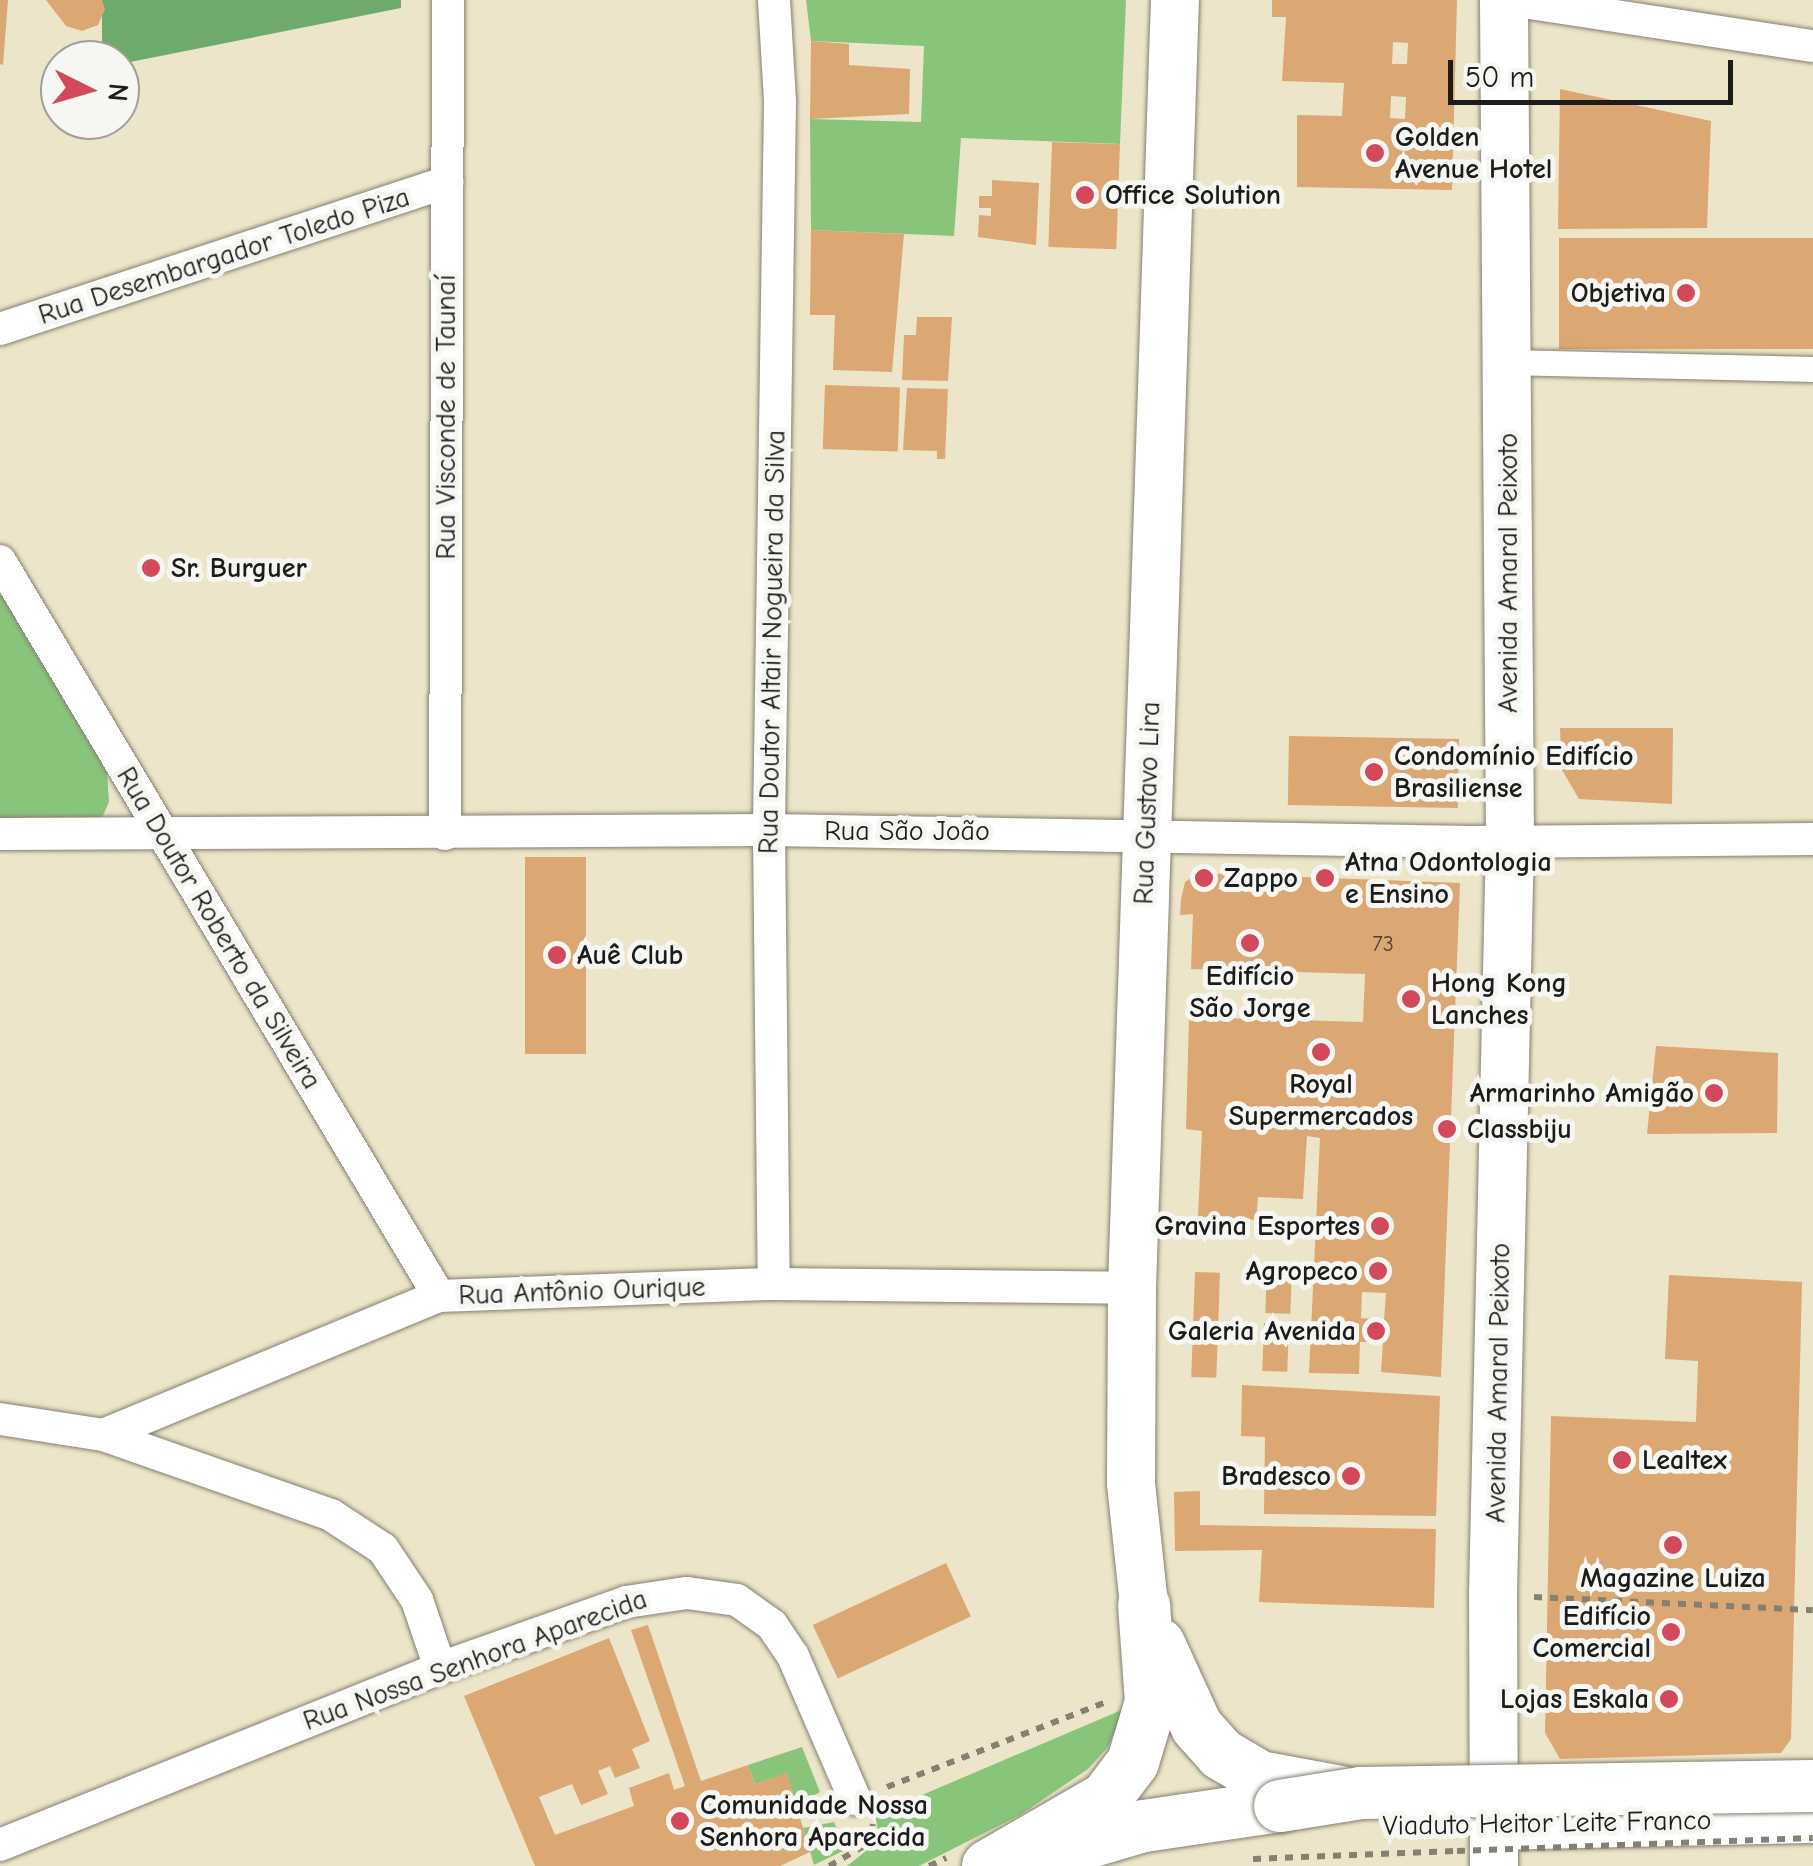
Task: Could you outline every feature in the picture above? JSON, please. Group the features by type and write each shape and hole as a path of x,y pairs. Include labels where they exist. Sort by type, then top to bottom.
{"main road":[{"name":"Rua Gustavo Lira","path":"1144,1605 1131,1484 1132,1288 1175,0"},
{"name":"Avenida Amaral Peixoto","path":"1494,1850 1492,1594 1510,840 1508,0"},
{"path":"1144,1605 1197,1728 1234,1763 1264,1829"},
{"path":"988,1866 1106,1798 1134,1762 1151,1702 1144,1605"},
{"path":"1090,1866 1264,1829 1361,1793 1812,1819"},
{"name":"Viaduto Heitor Leite Franco","path":"1264,1829 1812,1819"},
{"path":"1022,1866 1144,1826 1264,1829"}],"street":[{"name":"Rua Visconde de Taunaí","path":"445,834 448,0"},
{"name":"Rua Doutor Altair Nogueira da Silva","path":"774,0 780,102 768,830 774,1284"},
{"path":"1508,0 1813,46"},
{"name":"Rua Desembargador Toledo Piza","path":"0,329 447,182"},
{"path":"1506,362 1813,369"},
{"name":"Rua Doutor Roberto da Silveira","path":"0,561 439,1296"},
{"name":"Rua São João","path":"0,834 768,830 1146,832 1510,840 1813,839"},
{"name":"Rua Antônio Ourique","path":"102,1434 439,1296 774,1284 1132,1288"},
{"path":"0,1419 102,1434 331,1514 383,1549 418,1600 440,1668"},
{"name":"Rua Nossa Senhora Aparecida","path":"0,1845 440,1668 655,1595 736,1600 784,1640 842,1803"},
{"path":"1494,1850 1812,1819"}],"path":[{"path":"1492,1594 1813,1610"},
{"path":"800,1816 1117,1698"},
{"path":"1264,1829 1812,1819"}],"green space":[{"path":"102,0 401,0 401,8 140,60 140,40 102,40"},
{"path":"806,0 1126,0 1120,144 961,138 954,236 811,230 810,119 921,122 924,46 811,41"},
{"path":"0,587 107,772 109,802 101,820 0,824"},
{"path":"1124,1709 1108,1747 1088,1769 1020,1815 919,1866 847,1866 880,1840 875,1815"},
{"path":"802,1747 820,1792 796,1805 787,1774 755,1784 748,1765"},
{"path":"834,1822 845,1850 814,1865 803,1828"}],"building":[{"path":"0,0 8,0 3,65 0,64"},
{"path":"46,0 102,0 105,9 98,25 82,31 66,26"},
{"path":"1272,0 1457,0 1452,190 1297,187 1297,115 1342,116 1344,83 1282,81 1286,17 1272,17","holes":["1393,42 1408,43 1407,64 1392,64","1391,96 1406,97 1405,119 1390,118"]},
{"path":"811,41 849,44 849,65 910,69 909,114 810,119"},
{"path":"1560,89 1711,121 1707,228 1558,229"},
{"name":"Office Solution","path":"1052,142 1120,144 1116,249 1048,247"},
{"path":"992,180 1039,183 1036,245 978,237 979,215 991,216 991,208 979,208 979,196 992,196"},
{"path":"811,230 904,234 892,372 833,370 835,315 810,315"},
{"name":"Objetiva","path":"1559,238 1813,238 1813,349 1559,349"},
{"path":"917,317 952,317 948,381 902,380 904,335 916,335"},
{"path":"825,385 900,388 898,452 823,449"},
{"path":"907,388 948,389 945,459 937,459 937,451 903,450"},
{"path":"1560,728 1673,728 1672,804 1579,799 1562,770"},
{"name":"Condomínio Edifício Brasiliense","path":"1289,736 1459,739 1458,808 1288,805"},
{"name":"Auê Club","path":"525,857 586,857 586,1054 525,1054"},
{"path":"1199,873 1460,883 1441,1377 1381,1372 1383,1342 1360,1342 1359,1374 1309,1373 1320,1138 1307,1136 1303,1199 1258,1197 1256,1220 1198,1217 1202,1131 1186,1129 1189,1017 1363,1022 1365,974 1191,969 1193,914 1180,915 1185,882","holes":["1362,1292 1386,1293 1384,1320 1361,1318"]},
{"name":"Armarinho Amigão","path":"1656,1046 1778,1053 1777,1133 1647,1134"},
{"path":"1267,1265 1292,1266 1290,1314 1265,1313"},
{"path":"1195,1272 1220,1273 1218,1322 1193,1321"},
{"path":"1669,1275 1802,1282 1791,1739 1781,1753 1560,1759 1545,1733 1551,1416 1696,1422 1698,1361 1665,1359"},
{"path":"1264,1323 1289,1324 1287,1372 1262,1371"},
{"path":"1193,1328 1218,1329 1216,1378 1191,1377"},
{"name":"Bradesco","path":"1242,1385 1440,1396 1436,1516 1264,1514 1265,1437 1241,1436"},
{"path":"1200,1491 1200,1525 1436,1529 1434,1608 1259,1602 1262,1550 1175,1551 1174,1492"},
{"path":"946,1563 971,1616 838,1679 813,1625"},
{"path":"648,1625 701,1781 748,1765 755,1784 787,1773 810,1852 780,1866 535,1866 464,1696 609,1638 650,1741 632,1749 640,1768 615,1778 610,1766 598,1771 608,1794 581,1805 572,1784 539,1797 555,1835 634,1806 629,1788 669,1773 674,1790 685,1786 631,1630"}],"place":[{"name":"Golden Avenue Hotel","path":"1375,153"},
{"name":"Office Solution","path":"1085,195"},
{"name":"Objetiva","path":"1686,293"},
{"name":"Sr. Burguer","path":"151,568"},
{"name":"Condomínio Edifício Brasiliense","path":"1374,772"},
{"name":"Zappo","path":"1204,878"},
{"name":"Atna Odontologia e Ensino","path":"1325,878"},
{"name":"Edifício São Jorge","path":"1250,943"},
{"name":"Auê Club","path":"557,955"},
{"name":"Hong Kong Lanches","path":"1411,999"},
{"name":"Royal Supermercados","path":"1321,1052"},
{"name":"Armarinho Amigão","path":"1714,1093"},
{"name":"Classbiju","path":"1447,1129"},
{"name":"Gravina Esportes","path":"1380,1226"},
{"name":"Agropeco","path":"1378,1271"},
{"name":"Galeria Avenida","path":"1376,1331"},
{"name":"Lealtex","path":"1622,1460"},
{"name":"Bradesco","path":"1351,1476"},
{"name":"Magazine Luiza","path":"1673,1545"},
{"name":"Edifício Comercial","path":"1671,1632"},
{"name":"Lojas Eskala","path":"1669,1699"},
{"name":"Comunidade Nossa Senhora Aparecida","path":"680,1821"}]}
